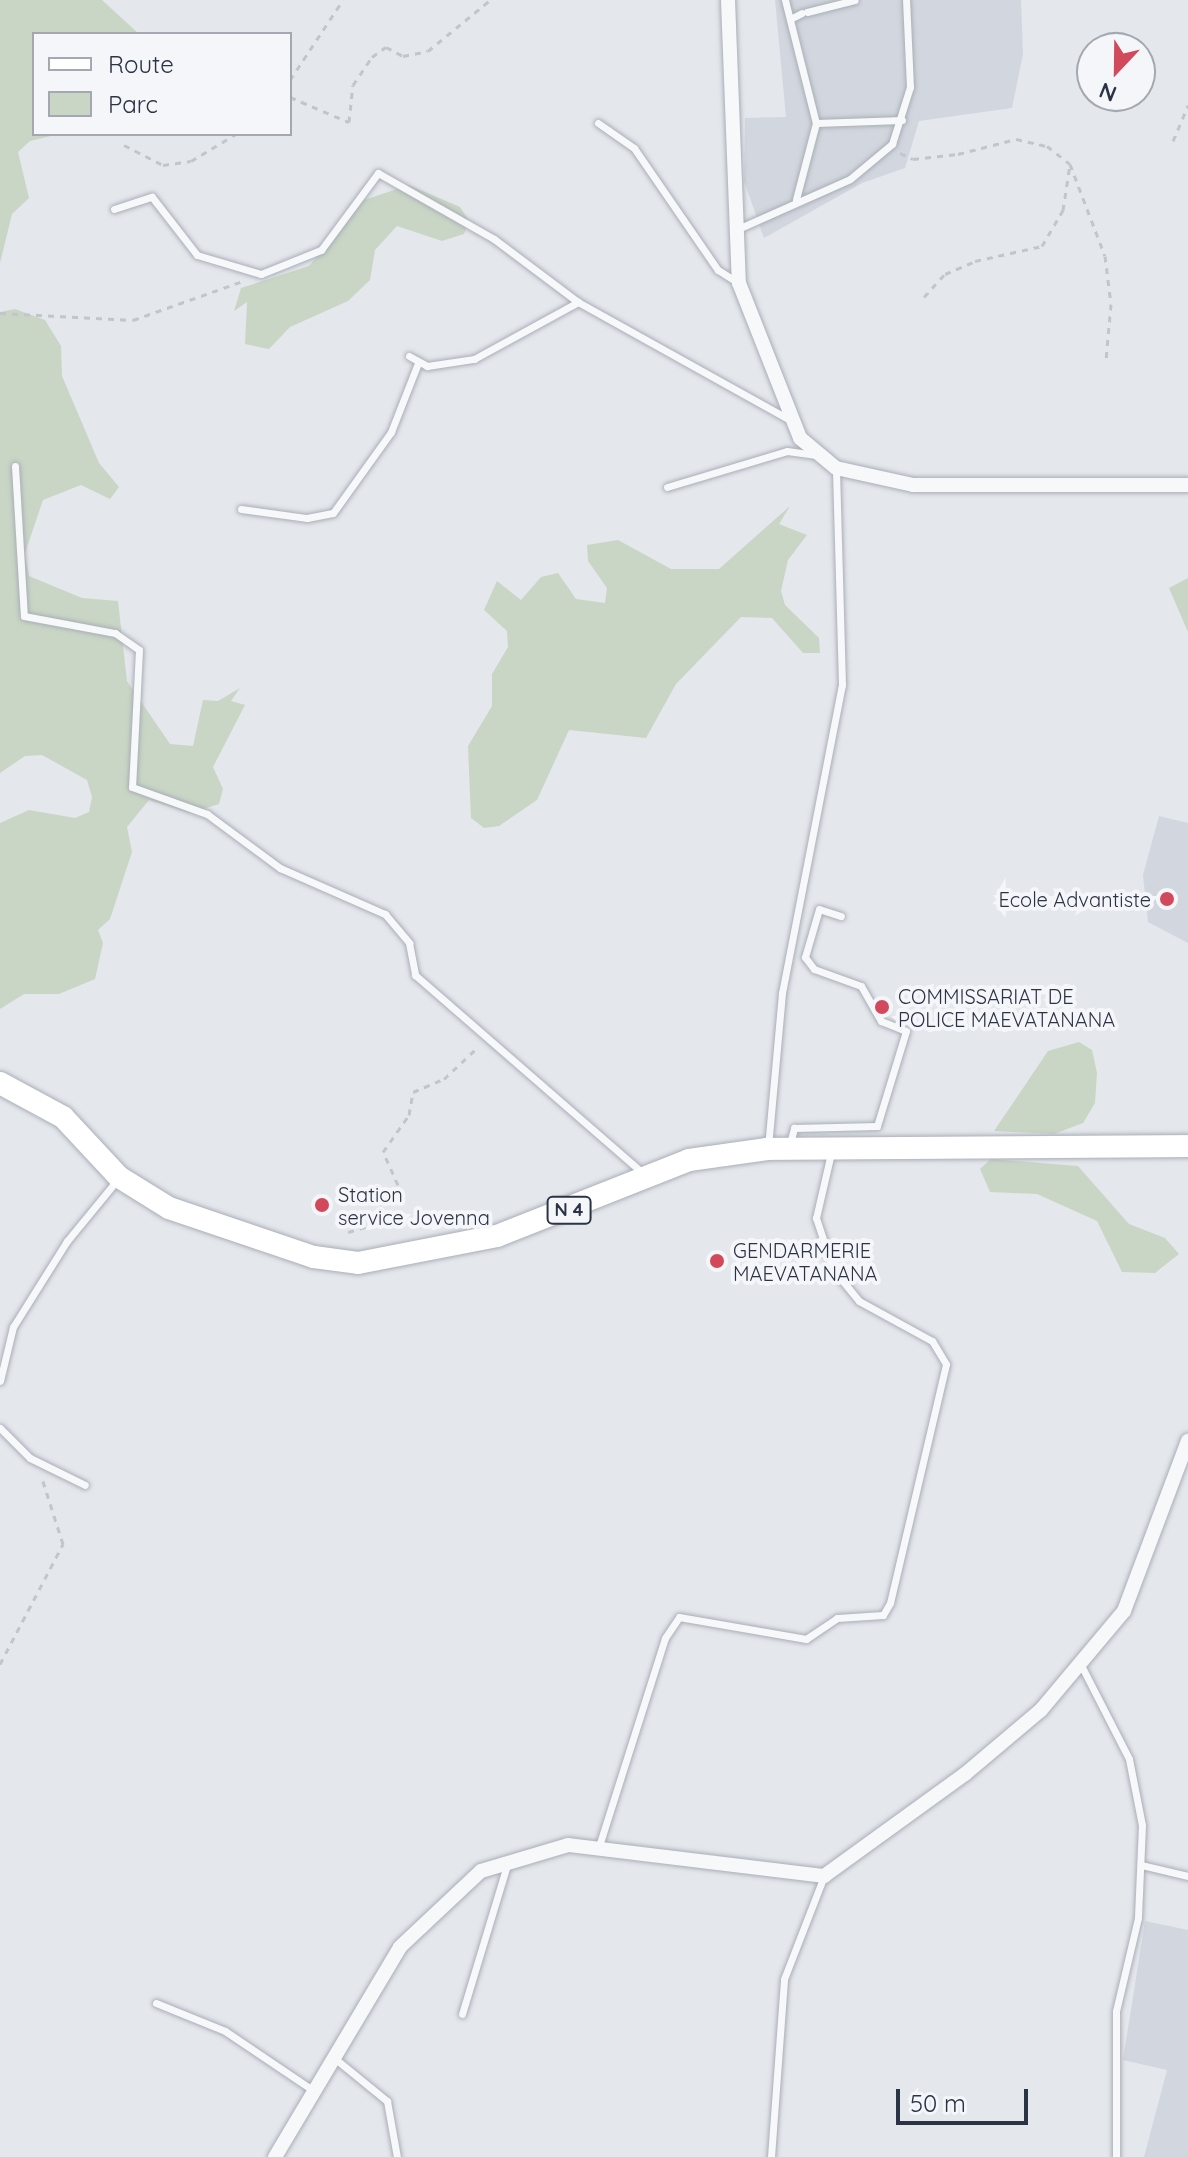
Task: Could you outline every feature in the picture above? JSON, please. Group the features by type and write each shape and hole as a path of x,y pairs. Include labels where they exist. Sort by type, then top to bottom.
{"main road":[{"name":"N 4","path":"0,1083 63,1117 119,1177 203,1223 358,1263 497,1236 648,1179 689,1160 778,1149 1188,1146"}],"street":[{"path":"728,0 740,228 739,283 794,423 817,455 836,468 913,485 1188,485"},
{"path":"275,2157 311,2089 400,1947 433,1911 481,1871 509,1860 568,1845 599,1846 824,1876 995,1750 1082,1667 1124,1611 1188,1441"}],"lane":[{"path":"785,0 816,123 796,199"},
{"path":"790,19 804,12 855,0"},
{"path":"740,228 796,199 850,179 892,144 910,87 906,0"},
{"path":"816,123 902,120"},
{"path":"598,123 634,148 718,270 739,283"},
{"path":"114,209 152,197 197,255 261,274 321,250 378,173 494,239 578,302 794,423"},
{"path":"409,356 418,363 474,359 578,302"},
{"path":"241,509 307,518 333,513 391,432 418,363"},
{"path":"667,487 787,451 817,455"},
{"path":"15,466 24,616 115,633 139,650 132,787 207,814 280,868 385,914 409,943 415,975 483,1040 648,1179"},
{"path":"778,1149 782,993 842,685 836,468"},
{"path":"778,1149 794,1128 877,1126 906,1031 881,1021 861,986 814,969 805,957 819,909 841,916"},
{"path":"599,1846 665,1638 679,1617 806,1639 837,1618 883,1615 890,1603 946,1364 932,1341 859,1301 833,1269 816,1218 833,1148"},
{"path":"0,1381 15,1323 67,1241 119,1177"},
{"path":"0,1428 34,1460 85,1485"},
{"path":"1082,1667 1129,1759 1140,1798 1138,1918 1116,2011 1116,2157"},
{"path":"462,2014 509,1860"},
{"path":"1141,1865 1188,1876"},
{"path":"771,2157 768,2125 781,2058 784,1979 824,1876"},
{"path":"156,2003 225,2031 311,2089"},
{"path":"332,2056 387,2101 397,2157"}],"path":[{"path":"292,77 343,0"},
{"path":"292,98 349,122 353,85 372,57 386,47 403,56 428,51 490,0"},
{"path":"1173,141 1188,105"},
{"path":"124,145 163,165 191,161 233,136"},
{"path":"892,144 913,159 965,153 992,140 1031,140 1070,164 1105,256 1111,304 1106,360"},
{"path":"924,297 945,274 975,261 1042,246 1063,210 1070,164"},
{"path":"0,313 133,320 261,274"},
{"path":"348,1232 372,1225 398,1185 383,1152 409,1115 413,1092 444,1079 483,1040"},
{"path":"0,1664 63,1544 63,1527 34,1460"}],"shaded area":[{"path":"775,0 1021,0 1023,54 1012,108 919,121 905,168 862,183 764,238 744,181 745,118 786,117"},
{"name":"Ecole Advantiste","path":"1159,816 1188,823 1188,943 1148,922 1143,875"},
{"path":"1145,1921 1188,1930 1188,2157 1144,2157 1167,2070 1123,2060"}],"green space":[{"path":"0,0 102,0 137,32 32,32 32,136 51,136 30,141 18,152 29,198 12,214 0,263"},
{"path":"409,185 460,207 469,221 464,234 442,241 397,226 375,250 370,280 348,301 290,327 269,349 245,344 247,302 234,311 241,288 309,266 364,200"},
{"path":"15,309 45,320 61,346 62,376 99,463 119,487 110,499 81,485 43,500 25,553 29,576 82,598 118,601 127,681 170,744 193,746 203,700 218,701 240,688 231,701 245,705 213,767 223,789 219,804 189,813 149,800 127,827 132,852 110,919 98,930 103,943 95,979 59,994 24,994 0,1009 0,823 29,810 75,818 89,812 92,797 87,780 42,755 25,756 0,773 0,312"},
{"path":"790,506 779,524 807,535 788,560 781,591 785,605 819,638 820,653 803,653 772,618 741,617 676,684 646,738 569,730 537,800 499,826 484,828 471,818 468,746 492,706 492,674 508,647 507,631 484,610 497,581 521,600 541,577 558,573 576,599 605,603 607,588 588,561 587,545 618,540 671,569 719,569"},
{"path":"1188,578 1188,632 1169,588"},
{"path":"1079,1042 1092,1050 1097,1073 1095,1103 1083,1123 1054,1134 994,1131 1048,1051"},
{"path":"991,1159 1078,1166 1129,1224 1165,1238 1179,1254 1155,1273 1122,1272 1097,1221 1037,1194 990,1192 980,1169"}],"place":[{"name":"Ecole Advantiste","path":"1167,899"},
{"name":"COMMISSARIAT DE POLICE MAEVATANANA","path":"882,1007"},
{"name":"Station service Jovenna","path":"322,1205"},
{"name":"GENDARMERIE MAEVATANANA","path":"717,1261"}]}
